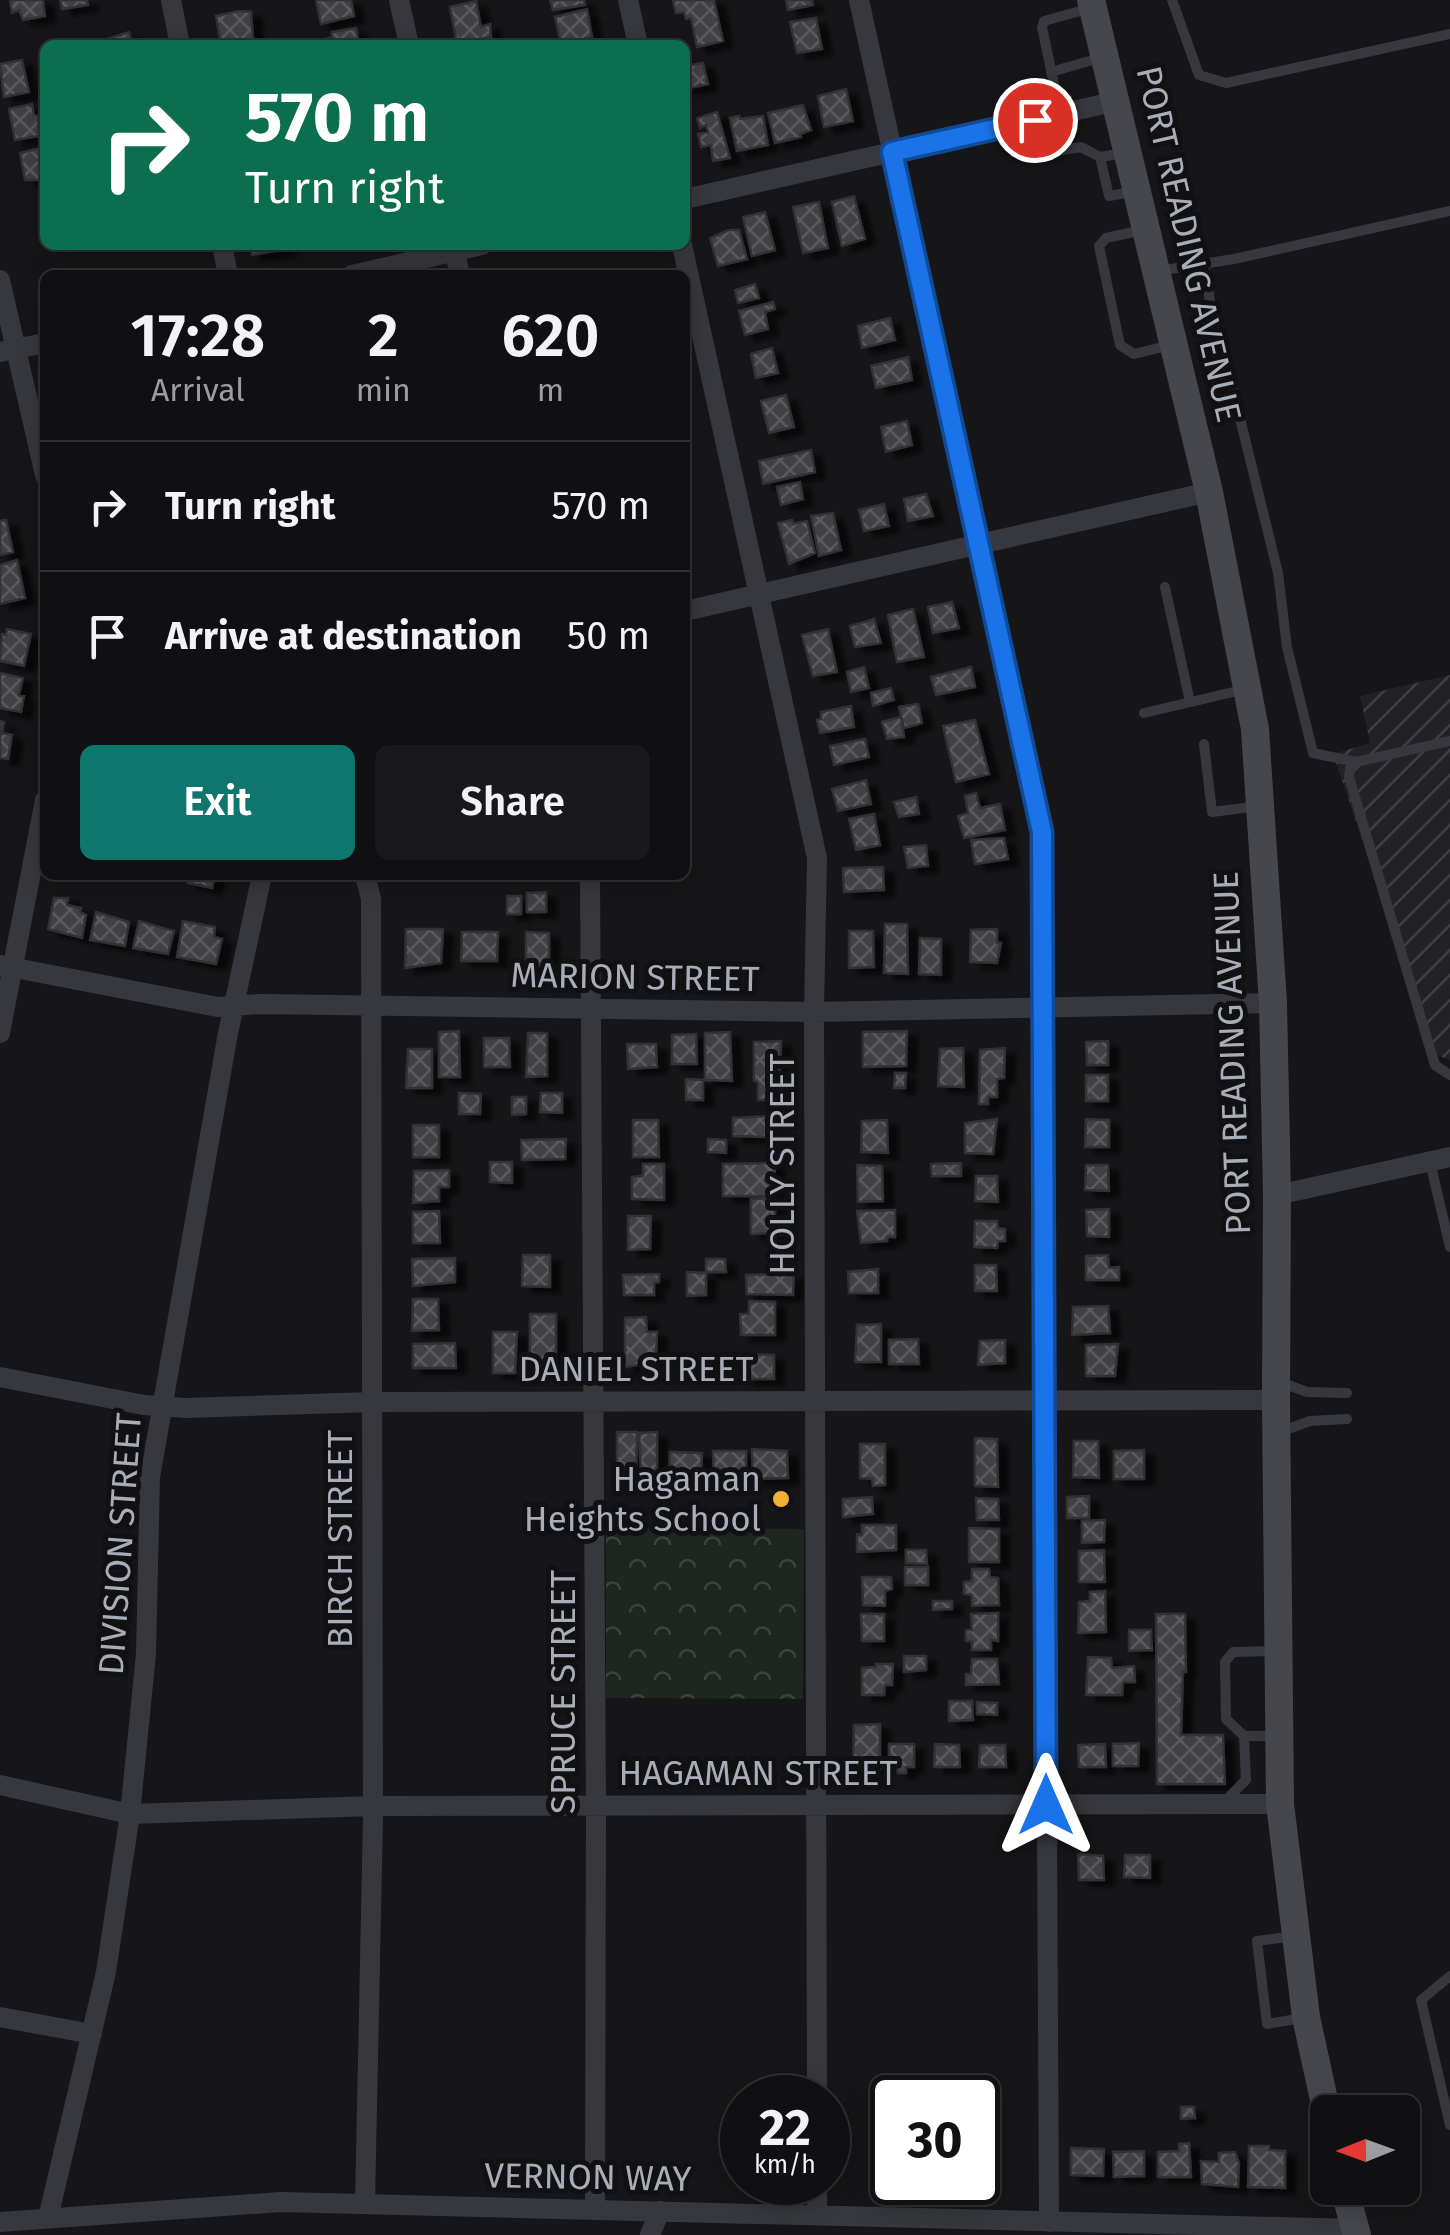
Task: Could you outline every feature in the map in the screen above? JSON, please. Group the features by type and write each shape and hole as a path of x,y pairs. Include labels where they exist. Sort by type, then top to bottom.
{"street":[{"path":"171,0 179,40"},
{"path":"398,0 408,40"},
{"path":"628,0 637,40"},
{"path":"859,0 1042,832 1048,2222"},
{"name":"PORT READING AVENUE","path":"1092,4 1209,492 1255,729 1273,1003 1280,1804 1306,2018 1323,2095"},
{"path":"690,198 1118,102"},
{"path":"371,270 446,250"},
{"path":"0,280 8,350 40,459"},
{"name":"HOLLY STREET","path":"690,281 817,858 817,2075"},
{"path":"8,350 40,343"},
{"path":"690,610 1209,492"},
{"path":"0,1033 6,966 40,821"},
{"name":"DIVISION STREET","path":"48,2218 106,1972 130,1814 146,1654 150,1477 228,1033 261,880"},
{"name":"BIRCH STREET","path":"365,2204 372,1806 372,1005 371,899 366,880"},
{"name":"SPRUCE STREET","path":"590,880 595,2210"},
{"name":"MARION STREET","path":"6,966 218,1007 372,1005 814,1012 1273,1003"},
{"path":"1277,1195 1440,1160"},
{"name":"DANIEL STREET","path":"0,1377 186,1408 372,1402 1045,1400 1276,1390"},
{"name":"HAGAMAN STREET","path":"0,1785 130,1814 372,1806 1280,1804"},
{"path":"0,2017 92,2034"},
{"name":"VERNON WAY","path":"0,2222 281,2202 817,2216 916,2226 1048,2222 1163,2230 1356,2232"},
{"path":"817,2205 817,2216"},
{"path":"1349,2205 1356,2232"},
{"path":"650,2235 660,2212"}],"lane":[{"path":"1172,0 1199,75 1226,83 1450,34"},
{"path":"1060,114 1042,30 1044,21 1092,4"},
{"path":"1051,72 1106,56"},
{"path":"1035,120 1044,152 1081,147 1100,156 1130,152"},
{"path":"1100,156 1109,196 1139,190"},
{"path":"1157,271 1450,211"},
{"path":"1148,228 1106,238 1099,246 1120,344 1134,354 1174,345"},
{"path":"1204,264 1215,334 1235,398 1278,573 1288,647 1313,753 1356,762 1450,741"},
{"path":"1166,587 1190,702"},
{"path":"1144,713 1247,688"},
{"path":"1204,744 1212,812 1260,806"},
{"path":"1356,762 1349,777 1435,1065 1450,1075"},
{"path":"1440,1160 1450,1247"},
{"path":"1276,1390 1348,1393"},
{"path":"1276,1433 1310,1421 1347,1419"},
{"path":"1230,1804 1230,1796 1246,1780 1244,1736 1226,1718 1227,1655 1278,1651"},
{"path":"1244,1736 1279,1736"},
{"path":"1296,1936 1257,1941 1267,2024 1306,2018"},
{"path":"1450,1976 1422,2000 1450,2125"}],"shaded area":[{"path":"1450,675 1450,1060 1435,1054 1333,754 1370,743 1360,696"}],"green space":[{"path":"606,1528 804,1529 803,1699 606,1698"}],"building":[{"path":"10,0 43,0 45,16 23,20 19,10 12,13"},
{"path":"60,0 87,0 88,5 62,9"},
{"path":"316,0 351,0 354,16 321,24"},
{"path":"550,0 584,0 585,5 553,10"},
{"path":"673,0 714,0 723,41 697,47 691,18 686,19 684,12 676,13"},
{"path":"786,0 812,0 813,5 788,10"},
{"path":"476,1 481,27 490,24 491,37 449,40 456,38 450,7"},
{"path":"587,9 592,37 560,40 555,17"},
{"path":"251,12 253,38 220,40 216,16"},
{"path":"816,18 822,49 797,53 790,22"},
{"path":"356,28 358,40 322,40 332,37 332,32"},
{"path":"129,32 131,40 107,40"},
{"path":"22,60 29,92 4,97 0,64"},
{"path":"703,63 708,84 690,88 690,65"},
{"path":"846,89 853,121 824,127 818,96"},
{"path":"32,104 34,115 38,116 39,136 15,140 9,109"},
{"path":"803,105 811,130 800,134 801,137 775,143 768,113"},
{"path":"717,112 730,158 713,161 711,145 701,147 698,134 708,132 706,125 700,128 697,118"},
{"path":"763,116 768,145 737,151 730,118"},
{"path":"40,148 40,180 25,180 20,153"},
{"path":"854,196 865,239 842,246 832,202"},
{"path":"819,202 828,248 803,253 793,207"},
{"path":"765,212 775,250 752,256 743,217"},
{"path":"739,230 747,259 718,266 710,238"},
{"path":"251,250 280,250 252,255"},
{"path":"755,284 759,298 738,303 735,290"},
{"path":"773,302 775,309 765,312 768,329 745,335 739,311"},
{"path":"890,318 895,340 862,348 858,326"},
{"path":"772,348 778,373 756,378 751,354"},
{"path":"908,357 912,380 876,388 871,366"},
{"path":"786,395 794,427 769,433 761,401"},
{"path":"907,421 912,445 886,452 881,427"},
{"path":"811,450 815,472 763,484 759,461"},
{"path":"800,482 803,499 781,505 777,487"},
{"path":"926,494 933,516 908,521 904,499"},
{"path":"884,504 889,526 864,531 859,510"},
{"path":"833,513 841,550 819,556 811,516"},
{"path":"6,520 13,552 0,555 0,521"},
{"path":"792,520 793,524 807,521 815,553 789,564 778,523"},
{"path":"17,560 25,598 0,604 0,565"},
{"path":"952,602 959,628 933,633 928,607"},
{"path":"913,609 924,657 897,662 888,615"},
{"path":"874,619 881,643 855,647 850,626"},
{"path":"7,629 31,634 24,666 0,661 2,634 6,635"},
{"path":"828,629 837,672 813,676 802,635"},
{"path":"864,667 869,688 851,692 847,672"},
{"path":"971,667 975,687 936,695 931,677"},
{"path":"0,673 23,678 21,712 0,708"},
{"path":"891,688 894,700 873,706 871,693"},
{"path":"918,704 922,723 904,728 899,707"},
{"path":"851,706 854,727 820,733 817,720 821,719 821,712"},
{"path":"901,717 904,737 887,739 882,722"},
{"path":"975,720 989,774 956,782 943,726"},
{"path":"0,721 4,722 2,733 12,735 8,759 0,758"},
{"path":"865,739 869,757 834,765 830,746"},
{"path":"866,780 871,804 838,811 832,789"},
{"path":"976,793 980,808 1000,804 1005,830 964,838 958,816 968,813 965,796"},
{"path":"916,797 919,814 899,817 894,802"},
{"path":"874,814 880,845 856,850 849,819"},
{"path":"1004,838 1008,859 975,864 971,840"},
{"path":"926,845 928,866 908,868 904,847"},
{"path":"883,867 884,890 844,892 843,868"},
{"path":"188,880 214,880 212,888"},
{"path":"546,892 546,912 527,912 527,893"},
{"path":"507,896 521,896 521,914 507,914"},
{"path":"54,898 68,898 67,905 81,908 80,912 86,915 82,938 48,929"},
{"path":"96,912 129,922 125,946 90,940"},
{"path":"139,921 174,931 168,954 133,948"},
{"path":"183,921 215,927 214,937 222,939 216,964 177,957"},
{"path":"885,924 907,924 908,974 884,973"},
{"path":"406,929 443,929 441,963 405,968"},
{"path":"997,929 997,943 1001,943 997,963 970,962 971,930"},
{"path":"849,931 873,931 874,967 849,968"},
{"path":"462,932 498,932 497,961 461,961"},
{"path":"526,932 549,933 549,975 526,975"},
{"path":"920,938 941,939 941,975 919,974"},
{"path":"459,1031 460,1077 439,1077 439,1032"},
{"path":"907,1031 906,1066 863,1067 863,1032"},
{"path":"730,1032 732,1081 705,1080 705,1033"},
{"path":"528,1033 547,1033 547,1076 526,1077"},
{"path":"696,1034 697,1064 672,1064 672,1035"},
{"path":"484,1038 509,1038 510,1067 484,1067"},
{"path":"781,1041 780,1100 758,1100 754,1042"},
{"path":"1108,1041 1108,1065 1087,1065 1086,1042"},
{"path":"627,1044 656,1044 657,1067 628,1069"},
{"path":"963,1048 964,1087 938,1086 940,1049"},
{"path":"1005,1048 1004,1078 997,1079 997,1097 988,1097 988,1104 979,1104 980,1050"},
{"path":"408,1049 432,1049 432,1088 406,1088"},
{"path":"895,1073 906,1073 905,1088 894,1088"},
{"path":"1086,1075 1108,1075 1108,1101 1086,1101"},
{"path":"686,1079 703,1080 703,1100 686,1100"},
{"path":"459,1093 481,1094 480,1114 459,1114"},
{"path":"541,1093 562,1093 562,1113 540,1112"},
{"path":"512,1097 526,1097 526,1114 512,1115"},
{"path":"768,1116 767,1137 733,1136 733,1118"},
{"path":"997,1119 993,1154 965,1153 965,1123"},
{"path":"1086,1119 1109,1120 1109,1147 1085,1147"},
{"path":"633,1120 658,1120 659,1157 633,1157"},
{"path":"887,1120 888,1153 861,1152 862,1121"},
{"path":"413,1125 439,1125 439,1157 413,1157"},
{"path":"566,1139 565,1159 522,1160 521,1140"},
{"path":"708,1139 726,1140 726,1153 708,1152"},
{"path":"490,1162 512,1162 512,1183 490,1182"},
{"path":"775,1163 774,1196 723,1196 723,1164"},
{"path":"961,1163 961,1176 932,1176 931,1164"},
{"path":"643,1164 664,1164 664,1200 632,1199 632,1177 643,1176"},
{"path":"857,1165 882,1166 883,1201 858,1202"},
{"path":"1086,1165 1108,1165 1109,1191 1085,1190"},
{"path":"449,1170 449,1187 439,1187 439,1201 413,1203 414,1171"},
{"path":"976,1176 997,1176 998,1202 975,1201"},
{"path":"775,1198 775,1233 751,1234 751,1199"},
{"path":"1109,1209 1109,1237 1087,1236 1086,1210"},
{"path":"895,1210 895,1237 861,1243 857,1211"},
{"path":"439,1211 440,1243 413,1243 413,1212"},
{"path":"628,1216 651,1216 650,1249 628,1250"},
{"path":"975,1221 997,1221 998,1228 1005,1229 1005,1241 998,1241 997,1248 974,1247"},
{"path":"523,1255 550,1255 550,1287 522,1286"},
{"path":"1108,1255 1109,1268 1119,1267 1119,1280 1086,1280 1086,1256"},
{"path":"455,1258 455,1282 413,1286 412,1259"},
{"path":"706,1259 725,1259 726,1272 706,1272"},
{"path":"975,1265 996,1265 997,1291 975,1291"},
{"path":"878,1269 878,1293 849,1293 848,1272"},
{"path":"687,1272 706,1273 706,1295 687,1296"},
{"path":"659,1274 654,1295 624,1295 623,1275"},
{"path":"794,1274 793,1295 747,1294 746,1275"},
{"path":"413,1299 438,1299 439,1330 412,1331"},
{"path":"749,1301 775,1302 775,1335 741,1335 740,1314 749,1314"},
{"path":"1108,1306 1110,1333 1072,1335 1073,1307"},
{"path":"530,1314 556,1314 556,1363 530,1363"},
{"path":"646,1317 647,1332 657,1332 656,1362 625,1367 625,1318"},
{"path":"881,1324 881,1362 855,1362 857,1325"},
{"path":"493,1332 517,1332 515,1373 493,1373"},
{"path":"918,1339 919,1364 889,1364 889,1340"},
{"path":"1005,1340 1005,1363 978,1365 980,1341"},
{"path":"455,1343 456,1368 413,1368 413,1344"},
{"path":"1118,1344 1115,1376 1086,1376 1086,1345"},
{"path":"744,1354 774,1355 774,1379 744,1379"},
{"path":"617,1432 637,1432 636,1477 617,1478"},
{"path":"657,1432 657,1479 641,1478 639,1433"},
{"path":"975,1438 997,1439 998,1487 975,1486"},
{"path":"1074,1441 1098,1441 1099,1478 1073,1477"},
{"path":"860,1444 885,1444 885,1485 873,1486 872,1479 860,1478"},
{"path":"752,1449 787,1451 788,1478 753,1479"},
{"path":"1144,1450 1144,1479 1114,1479 1114,1451"},
{"path":"713,1451 746,1451 746,1478 714,1483"},
{"path":"670,1452 702,1453 701,1481 669,1481"},
{"path":"1089,1496 1089,1518 1067,1518 1067,1497"},
{"path":"872,1497 873,1514 843,1517 843,1499"},
{"path":"976,1498 998,1499 999,1520 977,1520"},
{"path":"1105,1520 1104,1542 1082,1543 1082,1521"},
{"path":"862,1525 896,1525 896,1550 857,1552 857,1534 862,1535"},
{"path":"969,1528 999,1529 999,1562 969,1562"},
{"path":"906,1550 926,1550 927,1564 906,1563"},
{"path":"1104,1550 1105,1582 1079,1582 1079,1551"},
{"path":"905,1567 928,1567 928,1585 905,1585"},
{"path":"972,1569 989,1569 990,1577 998,1578 999,1605 972,1606 972,1595 964,1594 964,1582 972,1581"},
{"path":"862,1577 891,1577 892,1589 885,1591 885,1606 863,1605"},
{"path":"1105,1591 1106,1632 1078,1633 1079,1602 1090,1601 1090,1592"},
{"path":"933,1601 952,1601 952,1609 933,1610"},
{"path":"998,1613 998,1641 991,1640 991,1650 972,1650 972,1641 966,1641 966,1630 972,1630 971,1614"},
{"path":"861,1614 884,1614 884,1641 862,1641"},
{"path":"1156,1614 1185,1614 1181,1735 1223,1735 1225,1784 1157,1784"},
{"path":"1129,1630 1151,1630 1152,1650 1129,1651"},
{"path":"904,1656 926,1656 926,1670 904,1672"},
{"path":"1088,1657 1111,1658 1112,1668 1134,1666 1135,1682 1123,1682 1122,1695 1086,1695"},
{"path":"972,1659 997,1659 999,1684 966,1685"},
{"path":"893,1664 892,1685 885,1685 884,1695 862,1695 862,1668"},
{"path":"949,1701 972,1701 973,1720 949,1721"},
{"path":"977,1702 997,1703 997,1715 977,1714"},
{"path":"880,1724 880,1769 853,1769 854,1725"},
{"path":"1139,1743 1138,1766 1113,1766 1113,1744"},
{"path":"889,1744 914,1744 914,1767 898,1773 897,1767 889,1766"},
{"path":"935,1744 959,1745 960,1767 934,1767"},
{"path":"1105,1744 1106,1767 1079,1767 1078,1745"},
{"path":"980,1745 1005,1745 1006,1767 979,1767"},
{"path":"1078,1854 1103,1856 1104,1880 1079,1880"},
{"path":"1125,1855 1150,1855 1150,1878 1124,1877"},
{"path":"1181,2107 1194,2107 1195,2118 1181,2119"},
{"path":"1189,2143 1191,2177 1158,2177 1158,2152 1179,2151 1179,2144"},
{"path":"1249,2146 1285,2151 1285,2188 1248,2187"},
{"path":"1071,2148 1104,2149 1103,2176 1071,2175"},
{"path":"1144,2151 1144,2176 1114,2177 1113,2152"},
{"path":"1235,2152 1239,2163 1238,2187 1202,2184 1201,2161 1219,2162 1219,2153"}],"place":[{"name":"Hagaman Heights School","path":"781,1499"}],"route":[{"path":"1035,120 892,152 1042,832 1046,1805"}]}
